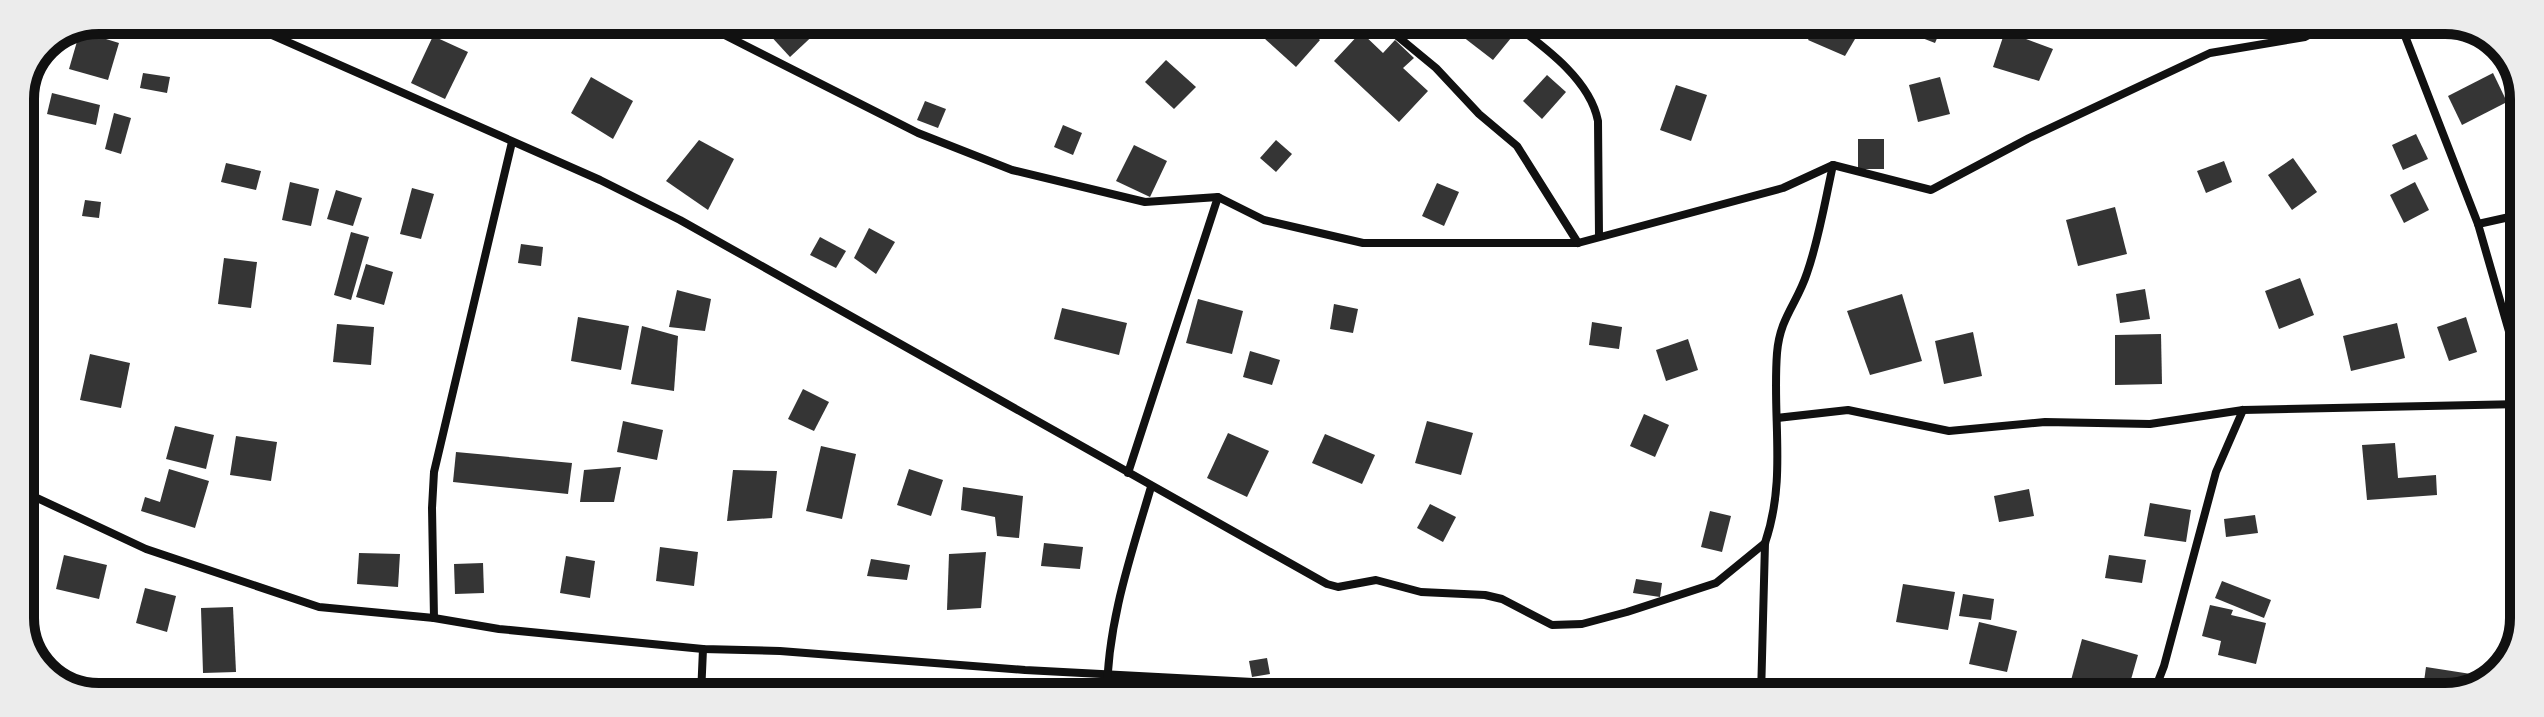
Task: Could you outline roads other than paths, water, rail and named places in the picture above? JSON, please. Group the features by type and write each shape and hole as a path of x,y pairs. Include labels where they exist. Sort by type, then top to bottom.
{"street":[{"path":"269,34 600,180 680,220 1327,584 1338,587 1376,580 1421,592 1485,595 1502,599 1552,625 1582,624 1716,583 1765,543"},
{"path":"721,34 918,133 1012,170 1145,202 1218,197 1264,220 1363,243 1578,243 1783,188 1833,165 1931,190 2029,138 2210,53 2311,34"},
{"path":"1395,34 1436,68 1479,114 1517,146 1578,243"},
{"path":"1527,34 1569,72 1595,106 1598,121 1599,236"},
{"path":"2404,34 2478,224 2510,335"},
{"path":"434,618 434,472 512,142"},
{"path":"1761,683 1765,543 1773,521 1779,467 1777,353 1785,316 1808,271 1833,165"},
{"path":"1128,473 1218,197"},
{"path":"2478,224 2510,217"},
{"path":"1777,418 1848,410 1949,431 2045,422 2150,424 2243,410 2510,404"},
{"path":"2157,683 2216,472 2243,410"},
{"path":"1107,683 1122,588 1151,487"},
{"path":"34,497 146,549 319,607 703,649 780,651 1107,675 1269,683"},
{"path":"702,683 703,649"}]}
